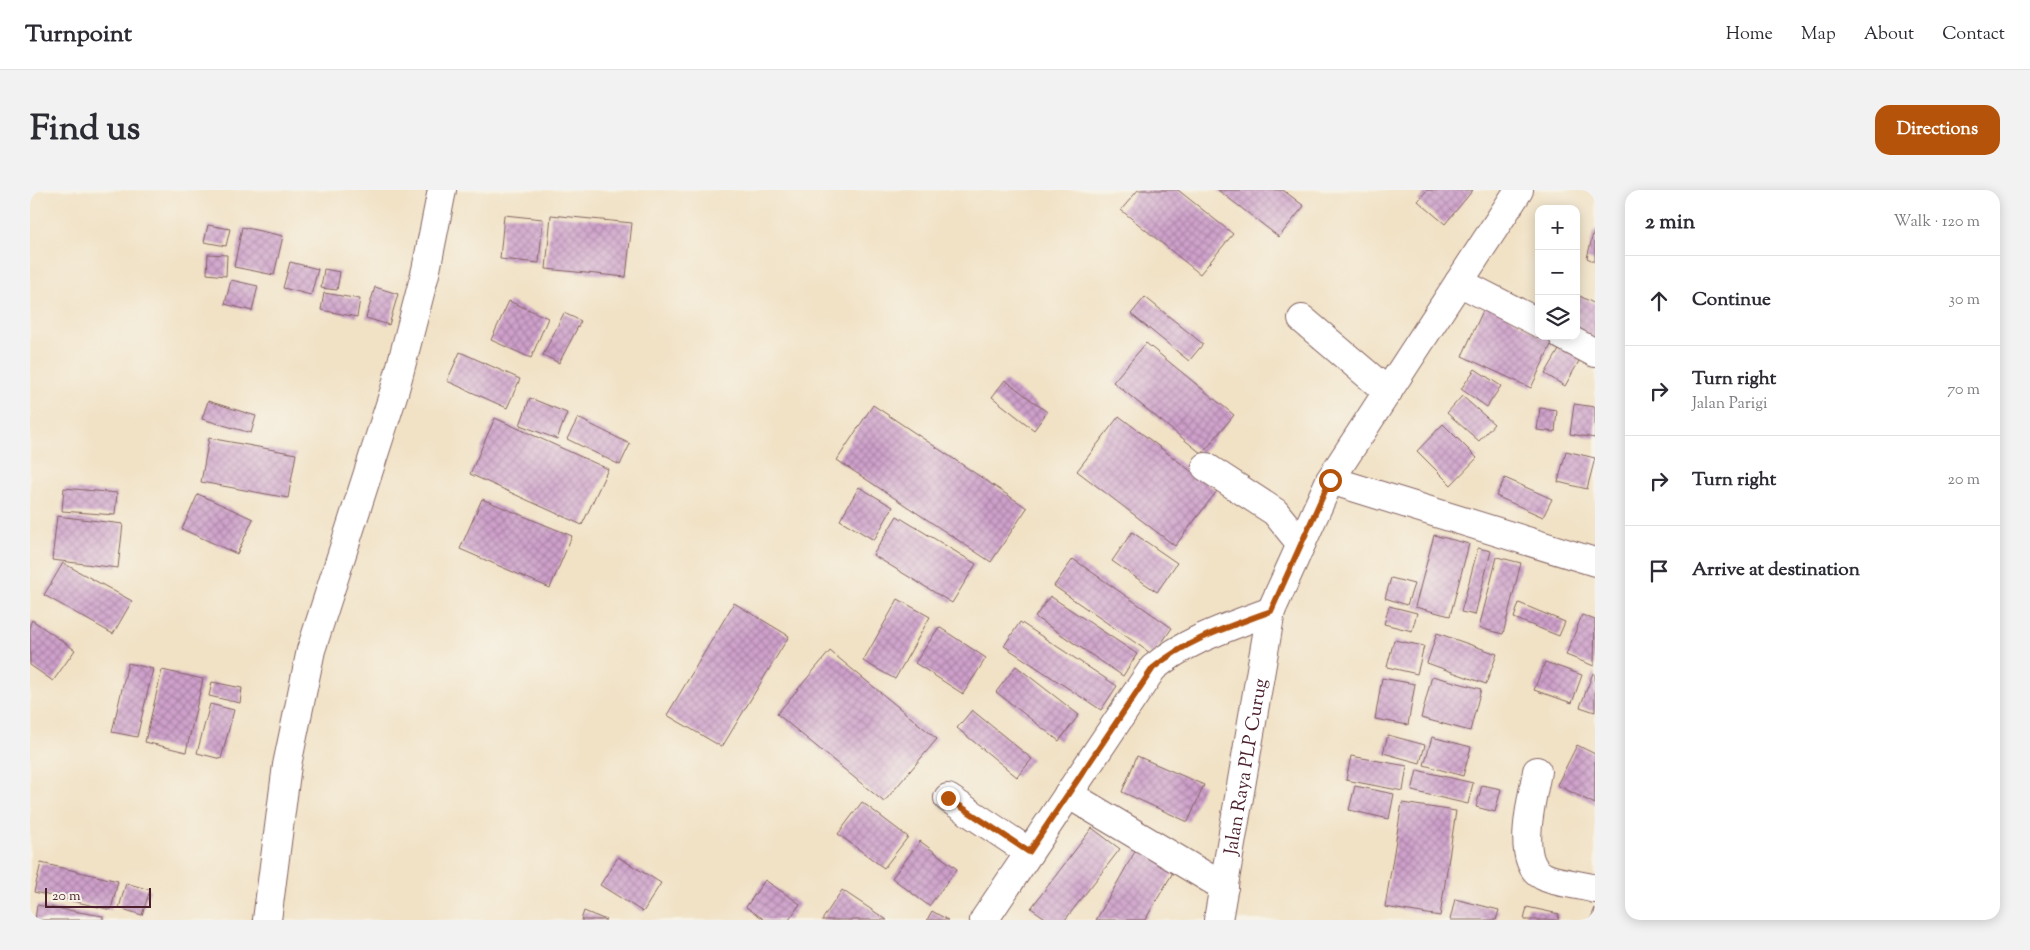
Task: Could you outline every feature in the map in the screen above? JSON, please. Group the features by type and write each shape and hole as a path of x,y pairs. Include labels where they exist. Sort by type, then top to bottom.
{"street":[{"path":"267,920 287,765 311,650 395,389 426,270 442,190"},
{"name":"Jalan Raya PLP Curug","path":"1218,920 1271,611 1330,480 1519,190"},
{"path":"1460,282 1535,321"},
{"path":"1302,319 1388,392"},
{"path":"1571,340 1595,353"},
{"path":"1206,467 1275,512 1300,544"},
{"path":"1330,480 1595,562"},
{"path":"984,920 1153,668 1172,653 1207,635 1271,611"},
{"path":"1536,771 1527,835 1528,859 1535,871 1546,878 1595,889"},
{"path":"1068,794 1224,887"},
{"path":"948,798 1029,852"}],"building":[{"path":"1138,190 1178,190 1233,234 1200,274 1121,210"},
{"path":"1218,190 1283,190 1304,206 1279,237"},
{"path":"1427,190 1473,190 1445,224 1418,201"},
{"path":"504,215 543,219 539,263 500,259"},
{"path":"551,215 632,223 626,277 546,269"},
{"path":"208,225 230,229 226,246 204,242"},
{"path":"242,227 283,236 274,275 234,267"},
{"path":"1595,230 1595,262 1587,258"},
{"path":"208,254 227,255 226,276 207,274"},
{"path":"290,262 318,269 311,295 283,288"},
{"path":"324,269 340,272 337,290 321,288"},
{"path":"231,280 258,286 252,311 225,304"},
{"path":"375,287 398,294 389,325 366,318"},
{"path":"324,293 360,299 357,317 321,310"},
{"path":"1580,296 1595,304 1595,344 1580,336"},
{"path":"1145,297 1203,344 1189,361 1131,314"},
{"path":"509,301 548,318 531,358 491,340"},
{"path":"1487,302 1535,333 1535,340 1553,340 1531,388 1462,356"},
{"path":"564,313 581,321 559,363 543,355"},
{"path":"1146,343 1234,415 1202,454 1113,382"},
{"path":"1563,343 1583,354 1565,386 1545,374"},
{"path":"460,352 520,379 507,408 447,381"},
{"path":"1475,369 1501,386 1487,407 1461,389"},
{"path":"1005,380 1047,412 1034,430 992,397"},
{"path":"1462,396 1494,424 1479,441 1447,413"},
{"path":"530,398 567,413 557,439 520,425"},
{"path":"208,401 256,416 251,433 202,419"},
{"path":"1574,404 1595,407 1595,438 1570,434"},
{"path":"873,405 1027,508 991,562 837,460"},
{"path":"1540,408 1557,410 1555,432 1537,430"},
{"path":"1119,416 1217,491 1175,546 1077,471"},
{"path":"495,418 608,469 582,525 470,474"},
{"path":"578,418 630,444 620,465 567,439"},
{"path":"1443,424 1477,458 1451,485 1417,451"},
{"path":"209,438 296,454 288,498 201,482"},
{"path":"1566,451 1595,458 1587,489 1558,482"},
{"path":"1505,478 1552,499 1543,517 1496,496"},
{"path":"859,487 893,507 874,540 840,520"},
{"path":"64,488 117,493 115,515 62,511"},
{"path":"198,494 253,519 237,554 182,529"},
{"path":"482,499 572,536 550,588 460,549"},
{"path":"57,516 123,524 118,568 52,560"},
{"path":"897,516 976,564 952,603 873,555"},
{"path":"1132,532 1177,563 1157,592 1112,561"},
{"path":"1434,535 1469,544 1450,616 1415,607"},
{"path":"1478,548 1491,551 1475,615 1461,612"},
{"path":"1497,557 1521,563 1503,634 1479,628"},
{"path":"1073,559 1172,628 1153,655 1054,586"},
{"path":"63,563 132,601 113,634 44,595"},
{"path":"1391,578 1414,584 1407,605 1385,598"},
{"path":"1050,596 1137,654 1123,676 1035,617"},
{"path":"898,599 930,617 895,679 863,661"},
{"path":"734,603 789,636 722,747 667,715"},
{"path":"1519,603 1565,622 1559,636 1514,618"},
{"path":"1389,606 1417,613 1412,631 1384,624"},
{"path":"1582,615 1595,620 1594,666 1566,655"},
{"path":"32,620 75,650 53,681 30,665 30,624"},
{"path":"1020,622 1117,686 1101,710 1004,646"},
{"path":"939,627 986,658 963,694 915,663"},
{"path":"1437,633 1497,654 1486,684 1427,663"},
{"path":"1394,640 1424,646 1417,674 1387,667"},
{"path":"830,651 937,739 884,802 777,714"},
{"path":"1545,662 1582,675 1572,703 1534,690"},
{"path":"128,663 153,669 137,737 112,732"},
{"path":"1016,666 1079,715 1059,741 996,692"},
{"path":"162,670 203,679 186,752 145,742"},
{"path":"1593,673 1595,674 1595,712 1580,707"},
{"path":"1432,676 1481,689 1470,731 1421,718"},
{"path":"1382,678 1415,684 1408,725 1375,719"},
{"path":"212,682 242,688 240,703 209,696"},
{"path":"210,704 234,710 221,759 197,753"},
{"path":"972,710 1032,759 1017,777 957,728"},
{"path":"1388,735 1425,745 1420,763 1383,753"},
{"path":"1432,737 1471,747 1463,776 1424,765"},
{"path":"1577,745 1595,754 1595,804 1557,785"},
{"path":"1137,756 1204,785 1188,822 1122,792"},
{"path":"1351,756 1407,766 1403,791 1346,780"},
{"path":"1417,770 1473,783 1468,804 1412,791"},
{"path":"1482,785 1501,789 1495,812 1476,807"},
{"path":"1355,786 1394,794 1389,819 1349,810"},
{"path":"862,802 908,837 884,868 838,834"},
{"path":"1402,803 1456,811 1440,916 1385,907"},
{"path":"1092,828 1120,849 1065,920 1048,920 1031,908"},
{"path":"920,841 957,869 929,906 892,878"},
{"path":"1137,848 1175,869 1145,920 1096,920"},
{"path":"618,857 661,883 643,912 600,885"},
{"path":"41,863 118,881 111,910 34,892"},
{"path":"765,880 800,904 789,920 765,920 746,907"},
{"path":"126,883 150,890 142,915 119,908"},
{"path":"842,890 887,920 822,920"},
{"path":"1455,899 1499,910 1496,920 1450,920"},
{"path":"37,905 103,916 103,920 35,920"},
{"path":"1527,907 1559,914 1558,920 1524,920"},
{"path":"1595,908 1595,920 1590,920"},
{"path":"584,911 606,920 581,920"},
{"path":"932,911 948,920 927,920"}],"route":[{"path":"948,798 1029,852 1153,668 1172,653 1207,635 1271,611 1330,480"}]}
